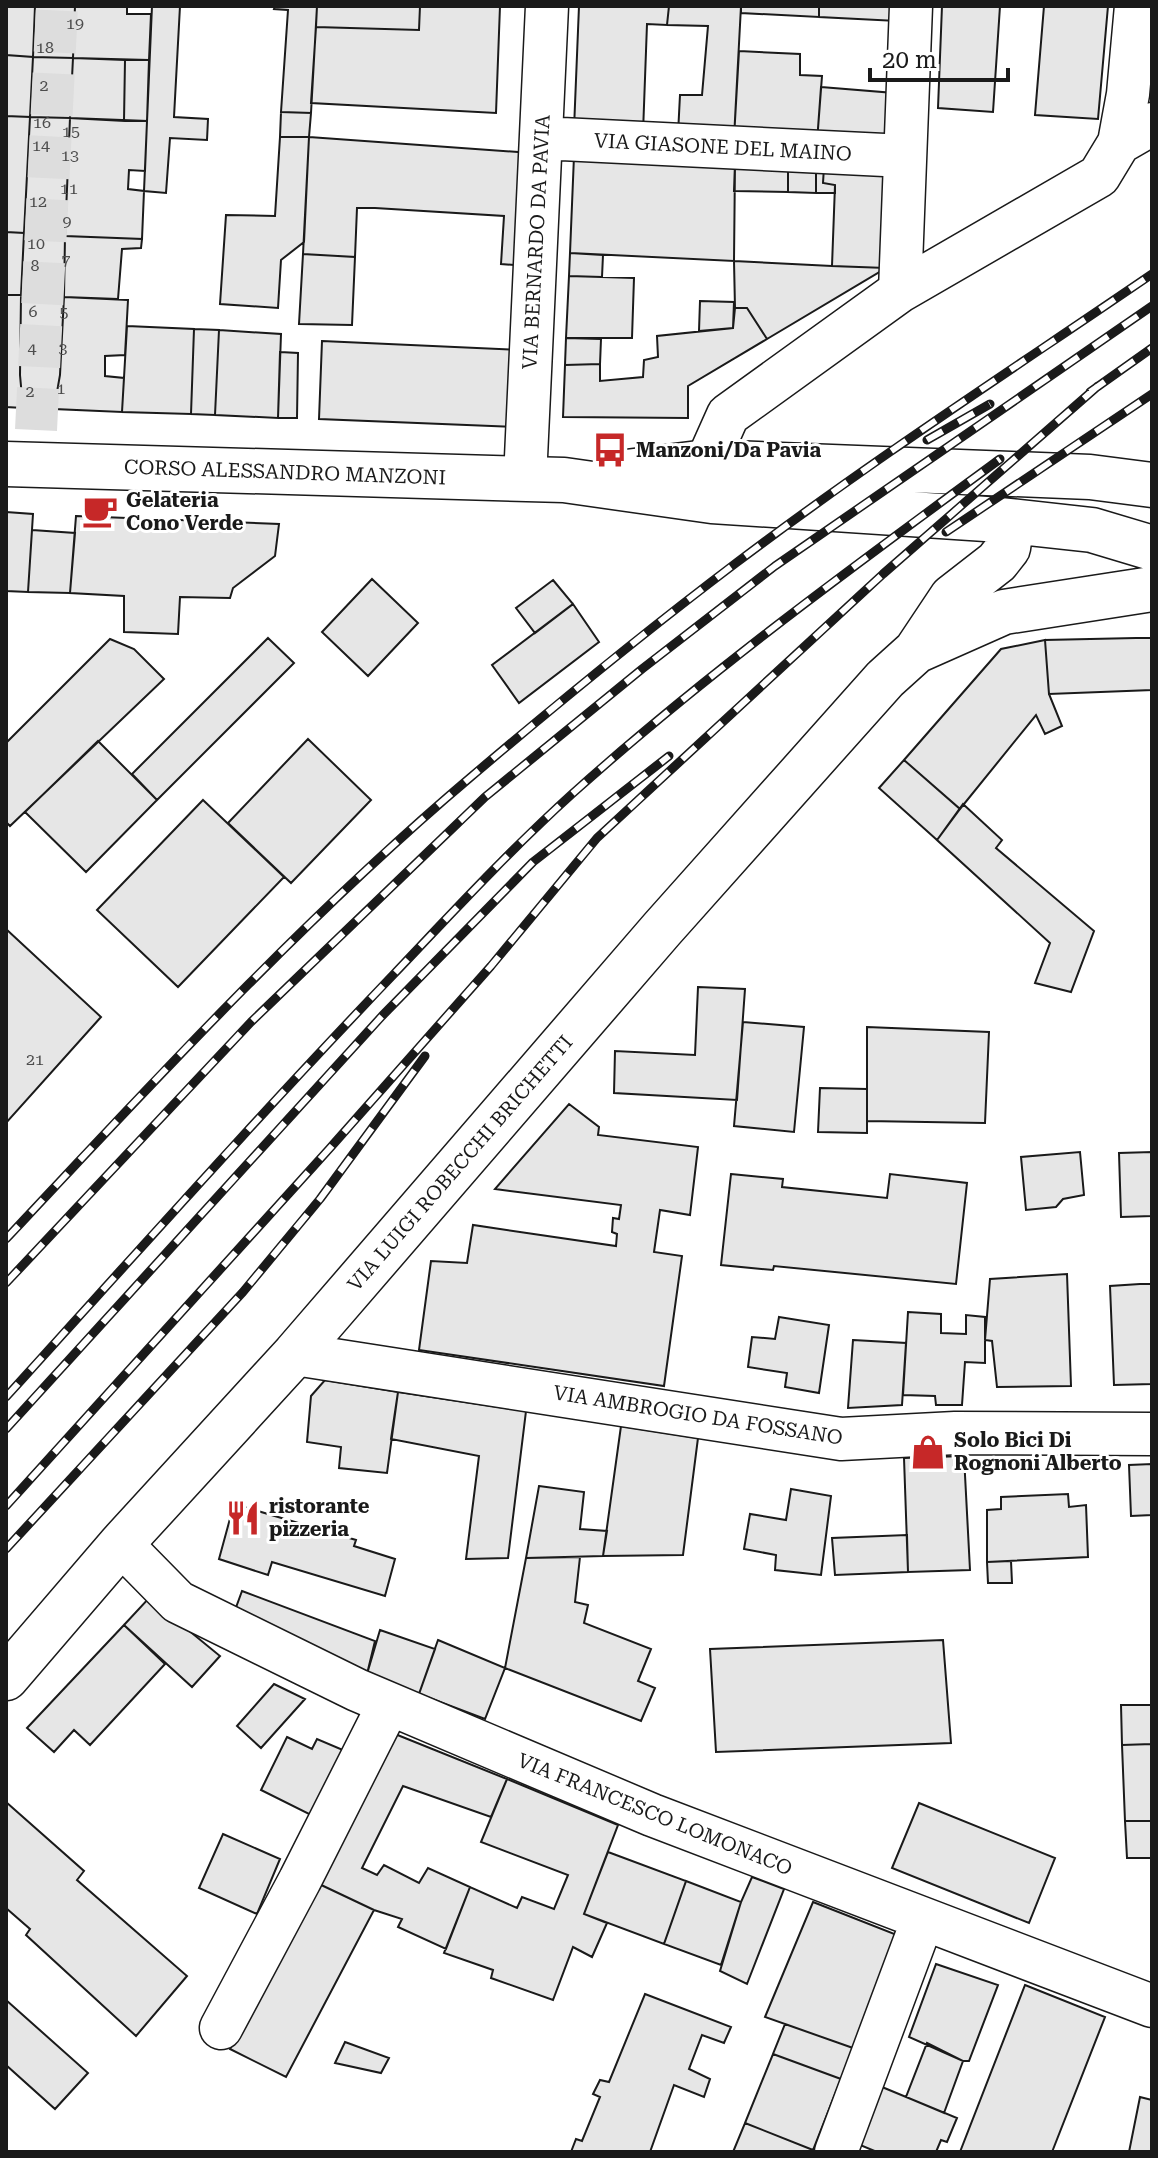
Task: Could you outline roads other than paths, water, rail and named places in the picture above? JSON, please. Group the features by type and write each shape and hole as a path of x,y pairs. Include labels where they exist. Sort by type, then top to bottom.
{"street":[{"name":"VIA BERNARDO DA PAVIA","path":"545,479 541,138 547,6"},
{"path":"900,291 911,6"},
{"path":"710,481 728,415 900,291 1099,176 1135,134 1128,94 1136,6"},
{"name":"VIA GIASONE DEL MAINO","path":"541,138 905,156"},
{"name":"CORSO ALESSANDRO MANZONI","path":"6,464 710,481 1090,477 1152,485"},
{"name":"CORSO ALESSANDRO MANZONI","path":"710,481 999,541 1092,530"},
{"path":"1092,530 1152,510"},
{"path":"1092,530 1152,548"},
{"name":"VIA LUIGI ROBECCHI BRICHETTI","path":"6,1678 121,1544 295,1354 662,929 885,679 916,651 952,597 999,541"},
{"name":"VIA LUIGI ROBECCHI BRICHETTI","path":"916,651 1004,612 1152,589"},
{"name":"VIA AMBROGIO DA FOSSANO","path":"295,1354 841,1439 955,1433 1152,1434"},
{"name":"VIA FRANCESCO LOMONACO","path":"121,1544 178,1602 389,1704 652,1815 1152,2006"},
{"path":"221,2028 389,1704"},
{"path":"836,2152 923,1919"}],"tunnel":[{"path":"36,430 57,6"}],"railway":[{"path":"6,1239 290,943 410,830 504,749 602,668 787,525 1152,274"},
{"path":"6,1283 251,1022 485,797 775,566 1152,306"},
{"path":"1090,392 1152,348"},
{"path":"6,1506 330,1148 491,966 597,838 883,574 1098,386"},
{"path":"946,532 1152,394"},
{"path":"927,440 990,404"},
{"path":"6,1397 295,1079 503,860 572,794 728,663 1000,459"},
{"path":"6,1429 382,1016 533,862 669,756"},
{"path":"6,1549 243,1292 320,1199 425,1056"}],"place":[{"name":"Manzoni/Da Pavia","path":"610,450"},
{"name":"Gelateria Cono Verde","path":"100,511"},
{"name":"Solo Bici Di Rognoni Alberto","path":"928,1452"},
{"name":"ristorante pizzeria","path":"243,1518"}]}
